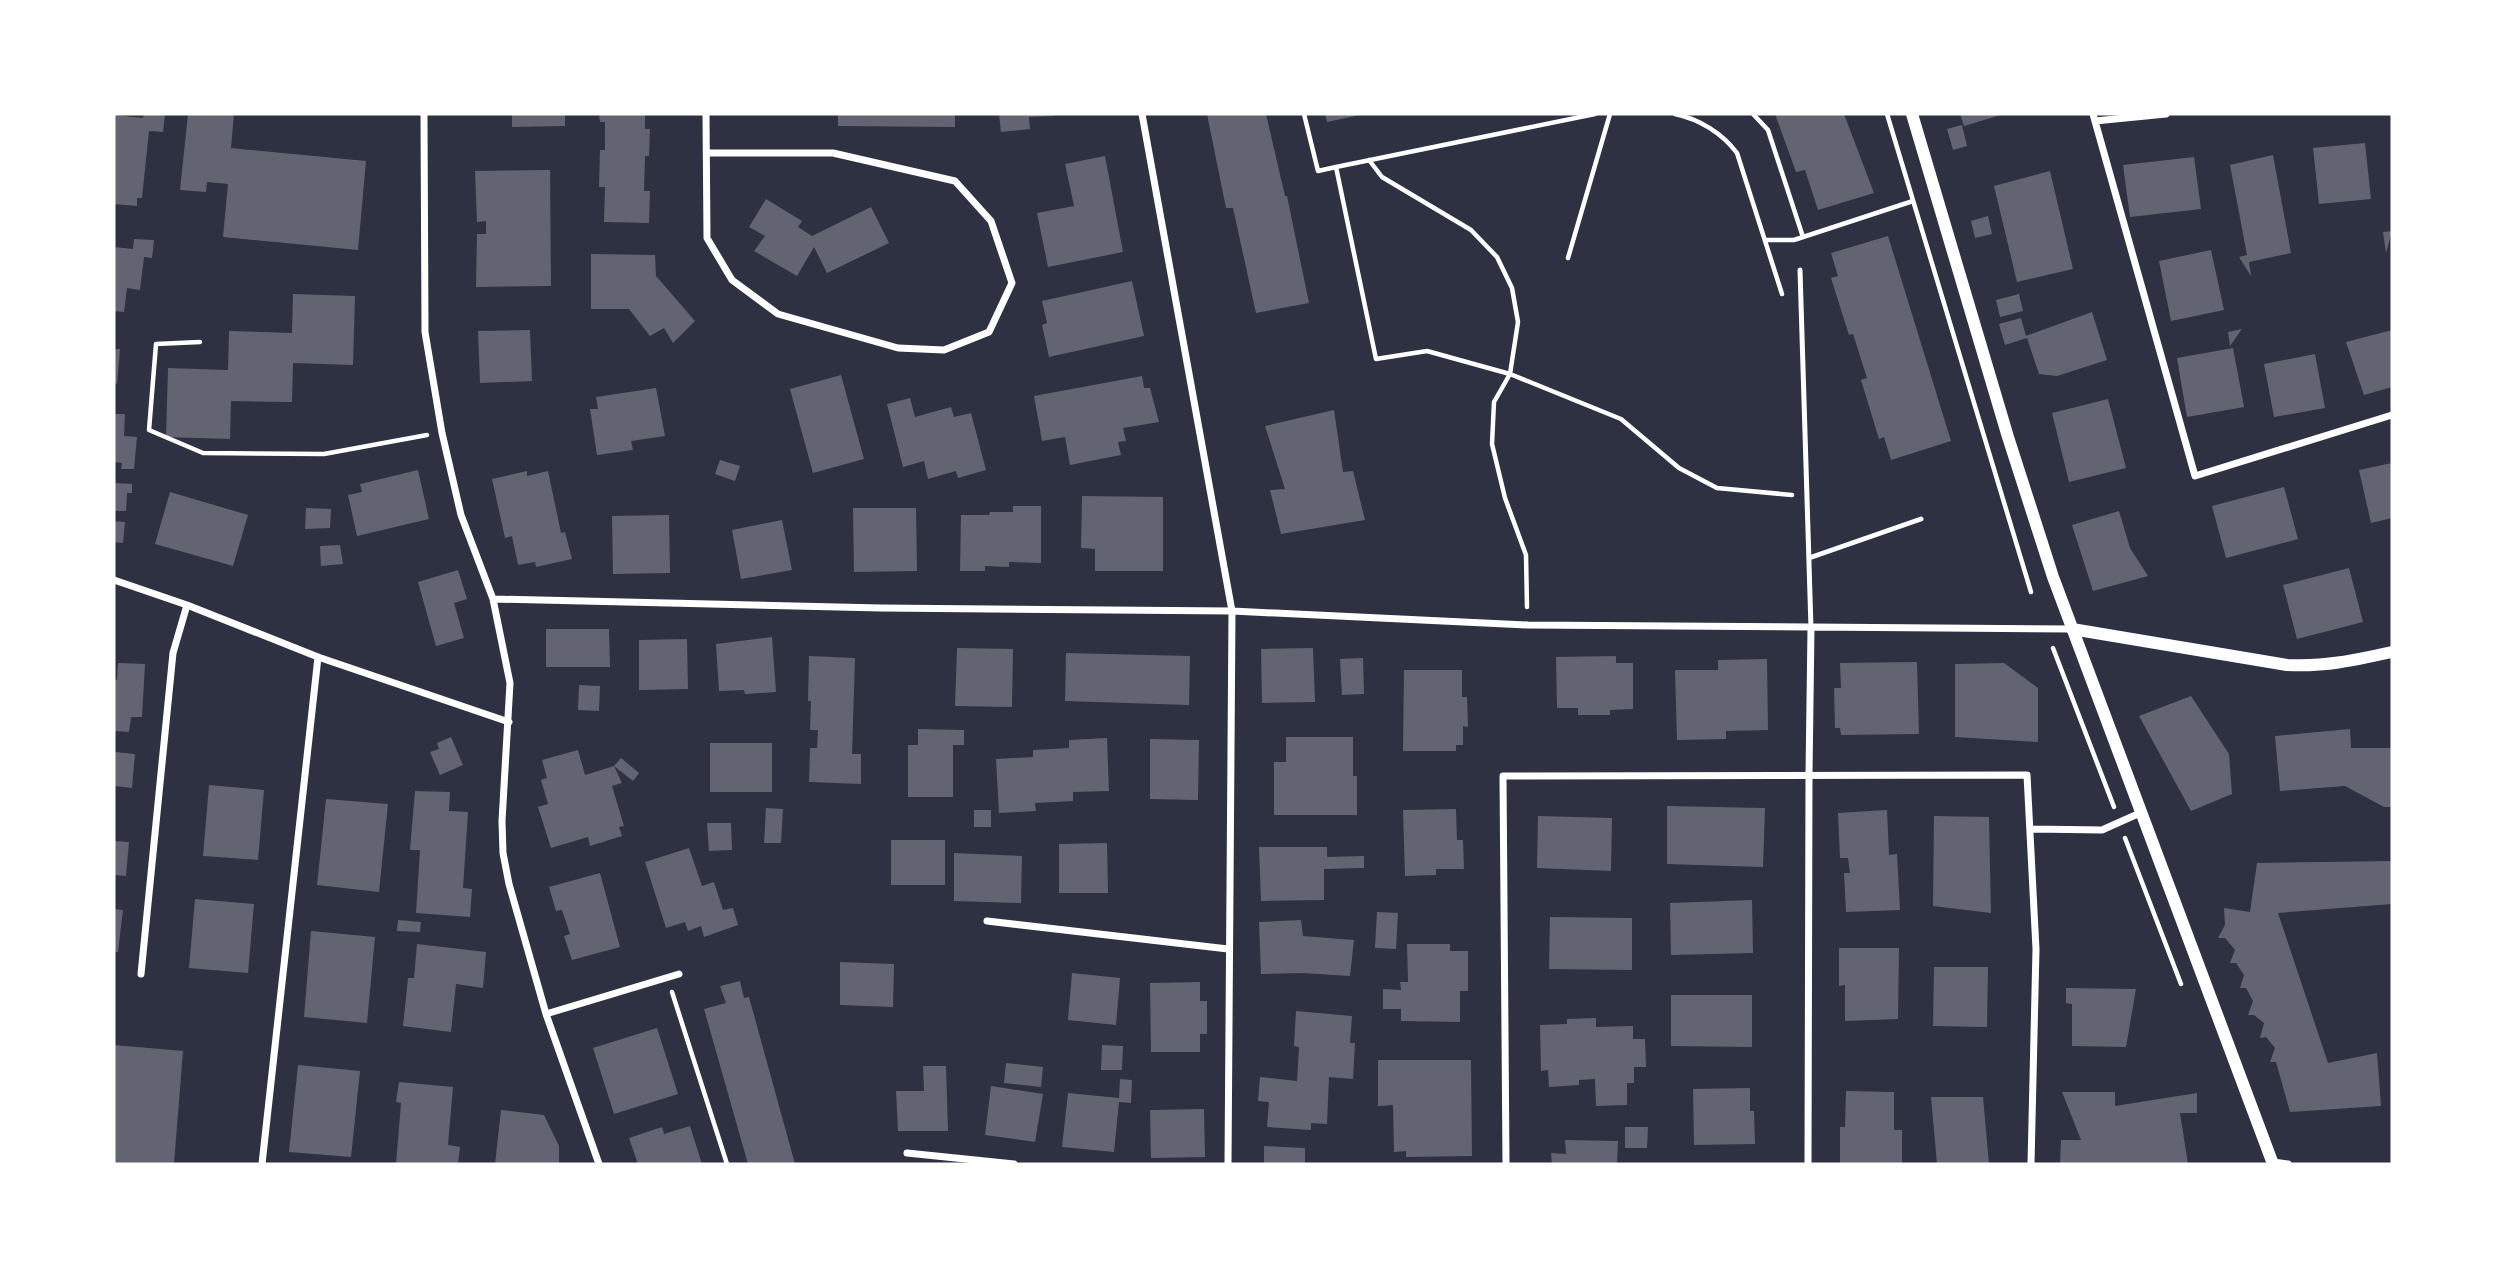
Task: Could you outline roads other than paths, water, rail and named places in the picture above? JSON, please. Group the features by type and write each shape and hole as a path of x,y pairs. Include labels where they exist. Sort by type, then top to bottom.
{"street":[{"path":"424,114 425,332 442,433 461,515 494,599 510,682 502,821 503,853 509,884 546,1014 599,1164"},
{"path":"706,114 707,238 732,280 778,314 898,348 944,350 989,332 1012,283 991,221 955,181 833,153 707,153"},
{"path":"1142,114 1232,611 1228,1164"},
{"path":"1912,114 2008,437 2072,629 2272,1163 2288,1164"},
{"path":"2166,114 2094,117 2195,476 2392,415"},
{"path":"114,580 187,605 318,657 509,722"},
{"path":"494,599 881,608 1232,611 1528,625 2072,629 2306,666 2347,663 2392,652"},
{"path":"141,974 173,653 187,605"},
{"path":"1808,1164 1811,628"},
{"path":"262,1164 318,657"},
{"path":"1507,1164 1503,776 1809,775 2027,775 2036,949 2031,1164"},
{"path":"2030,829 2102,830 2140,813"},
{"path":"987,921 1228,949"},
{"path":"546,1014 679,974"},
{"path":"907,1153 1014,1164"}],"lane":[{"path":"1800,270 1811,628"},
{"path":"1809,558 1921,519"}]}
